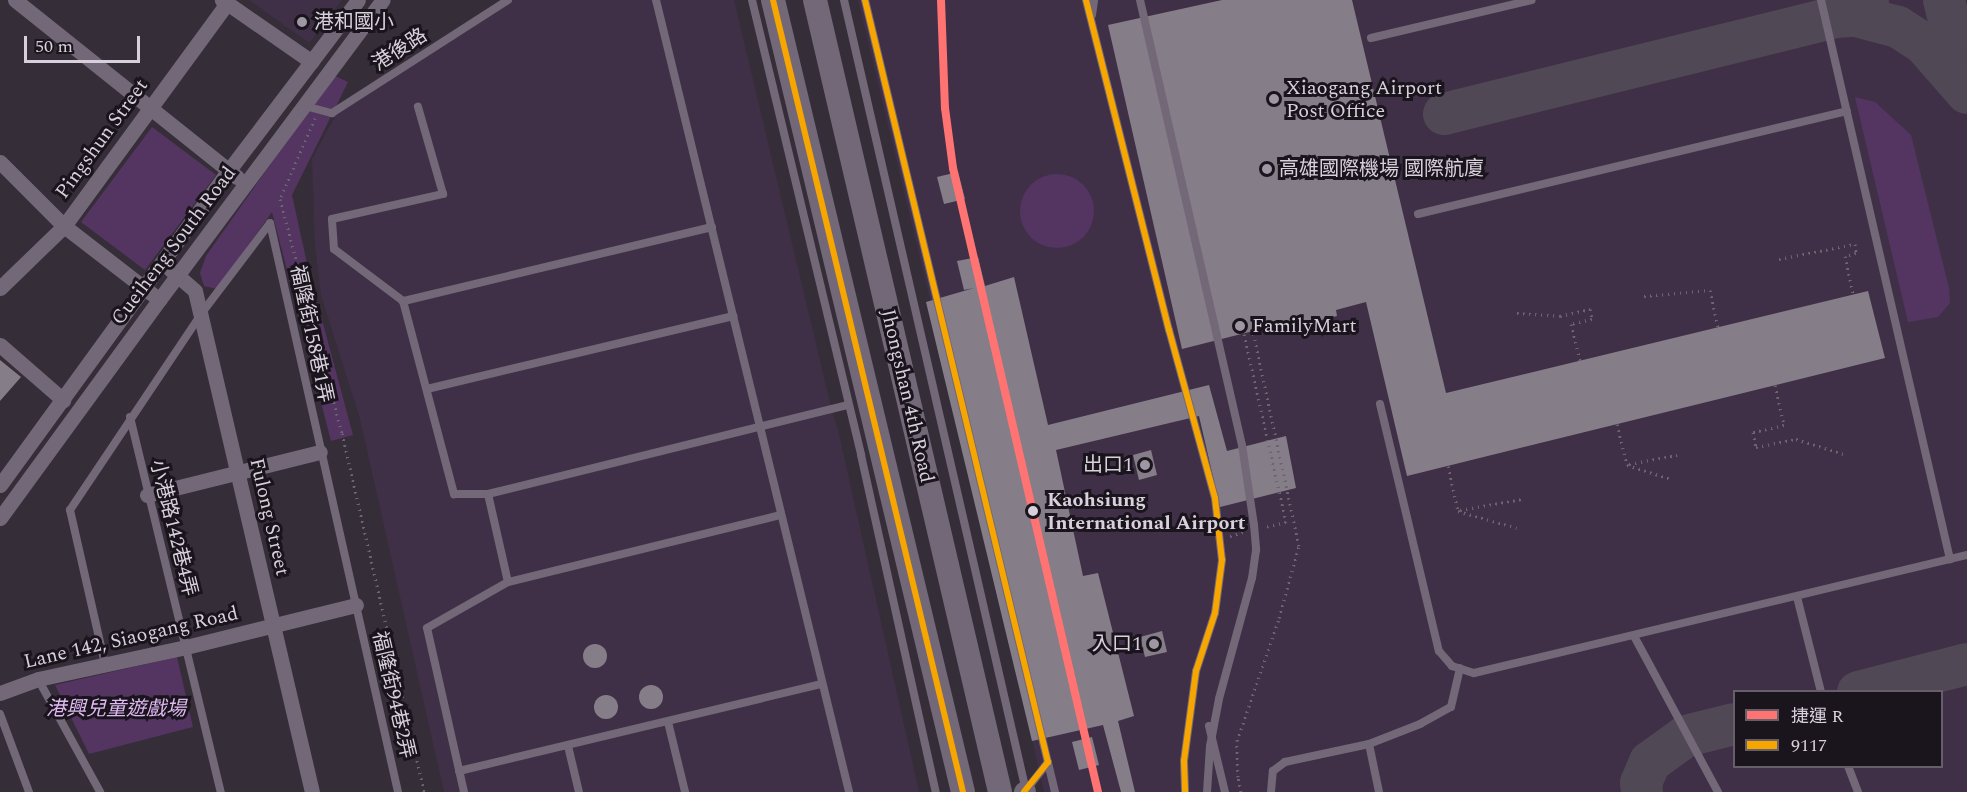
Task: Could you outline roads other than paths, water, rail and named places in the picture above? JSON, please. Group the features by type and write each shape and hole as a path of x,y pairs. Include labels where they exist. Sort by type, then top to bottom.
{"main road":[{"name":"Jhongshan 4th Road","path":"773,0 963,792"},
{"name":"Jhongshan 4th Road","path":"815,0 1000,792"}],"street":[{"path":"15,0 150,110 246,184"},
{"name":"Cueiheng South Road","path":"0,485 163,264 229,170 358,0"},
{"name":"Cueiheng South Road","path":"0,518 177,275 246,184 311,107 384,0"},
{"name":"Pingshun Street","path":"0,162 64,226 150,110 224,2 312,62"},
{"path":"0,288 64,226 159,300"},
{"name":"Fulong Street","path":"163,264 195,291 312,792"},
{"path":"0,345 63,400"},
{"path":"147,495 320,452"},
{"name":"Lane 142, Siaogang Road","path":"0,693 38,679 186,647 356,605"}],"lane":[{"name":"港後路","path":"311,107 332,113 508,0"},
{"path":"656,0 849,792"},
{"path":"752,0 848,405 936,792"},
{"name":"Jhongshan 4th Road","path":"844,0 1025,792"},
{"path":"865,0 1055,792"},
{"path":"1086,0 1169,330 1215,498 1222,560 1215,613 1196,671 1189,714 1184,761 1185,792"},
{"path":"1091,20 1094,0"},
{"path":"1140,0 1242,445 1254,525 1256,550 1252,578 1219,699 1210,747 1207,792"},
{"path":"1371,38 1532,0"},
{"path":"1821,0 1950,559"},
{"path":"418,107 443,194 332,219 334,249 403,301 454,494 488,494 848,405"},
{"path":"1418,214 1847,111"},
{"name":"福隆街158巷1弄","path":"201,314 270,223 356,605"},
{"path":"403,301 712,227"},
{"path":"105,664 70,510 201,314"},
{"path":"427,389 733,316"},
{"path":"1380,404 1439,651 1452,666 1474,673 1967,555"},
{"name":"小港路142巷4弄","path":"130,417 147,495 221,792"},
{"path":"488,494 508,582"},
{"path":"464,792 427,628 508,582 781,515"},
{"path":"1797,597 1820,690"},
{"name":"福隆街94巷2弄","path":"356,605 398,792"},
{"path":"1634,636 1718,792"},
{"path":"1271,792 1273,771 1285,762 1369,744 1420,724 1451,707 1460,668"},
{"path":"38,679 100,792"},
{"path":"459,771 822,684"},
{"path":"0,714 29,792"},
{"path":"668,722 685,792"},
{"path":"1209,726 1225,792"},
{"path":"1369,744 1378,792"},
{"path":"568,746 579,792"},
{"path":"1025,792 1048,762"},
{"path":"1849,768 1858,792"}],"metro line":[{"name":"R","path":"941,0 945,108 953,168 1098,792"}],"place":[{"name":"港和國小","path":"302,22"},
{"name":"Xiaogang Airport Post Office","path":"1274,99"},
{"name":"高雄國際機場 國際航廈","path":"1267,169"},
{"name":"FamilyMart","path":"1240,326"},
{"name":"出口1","path":"1145,465"},
{"name":"Kaohsiung International Airport","path":"1033,511"},
{"name":"入口1","path":"1154,644"}],"park label":[{"name":"港興兒童遊戲場","path":"116,709"}]}
